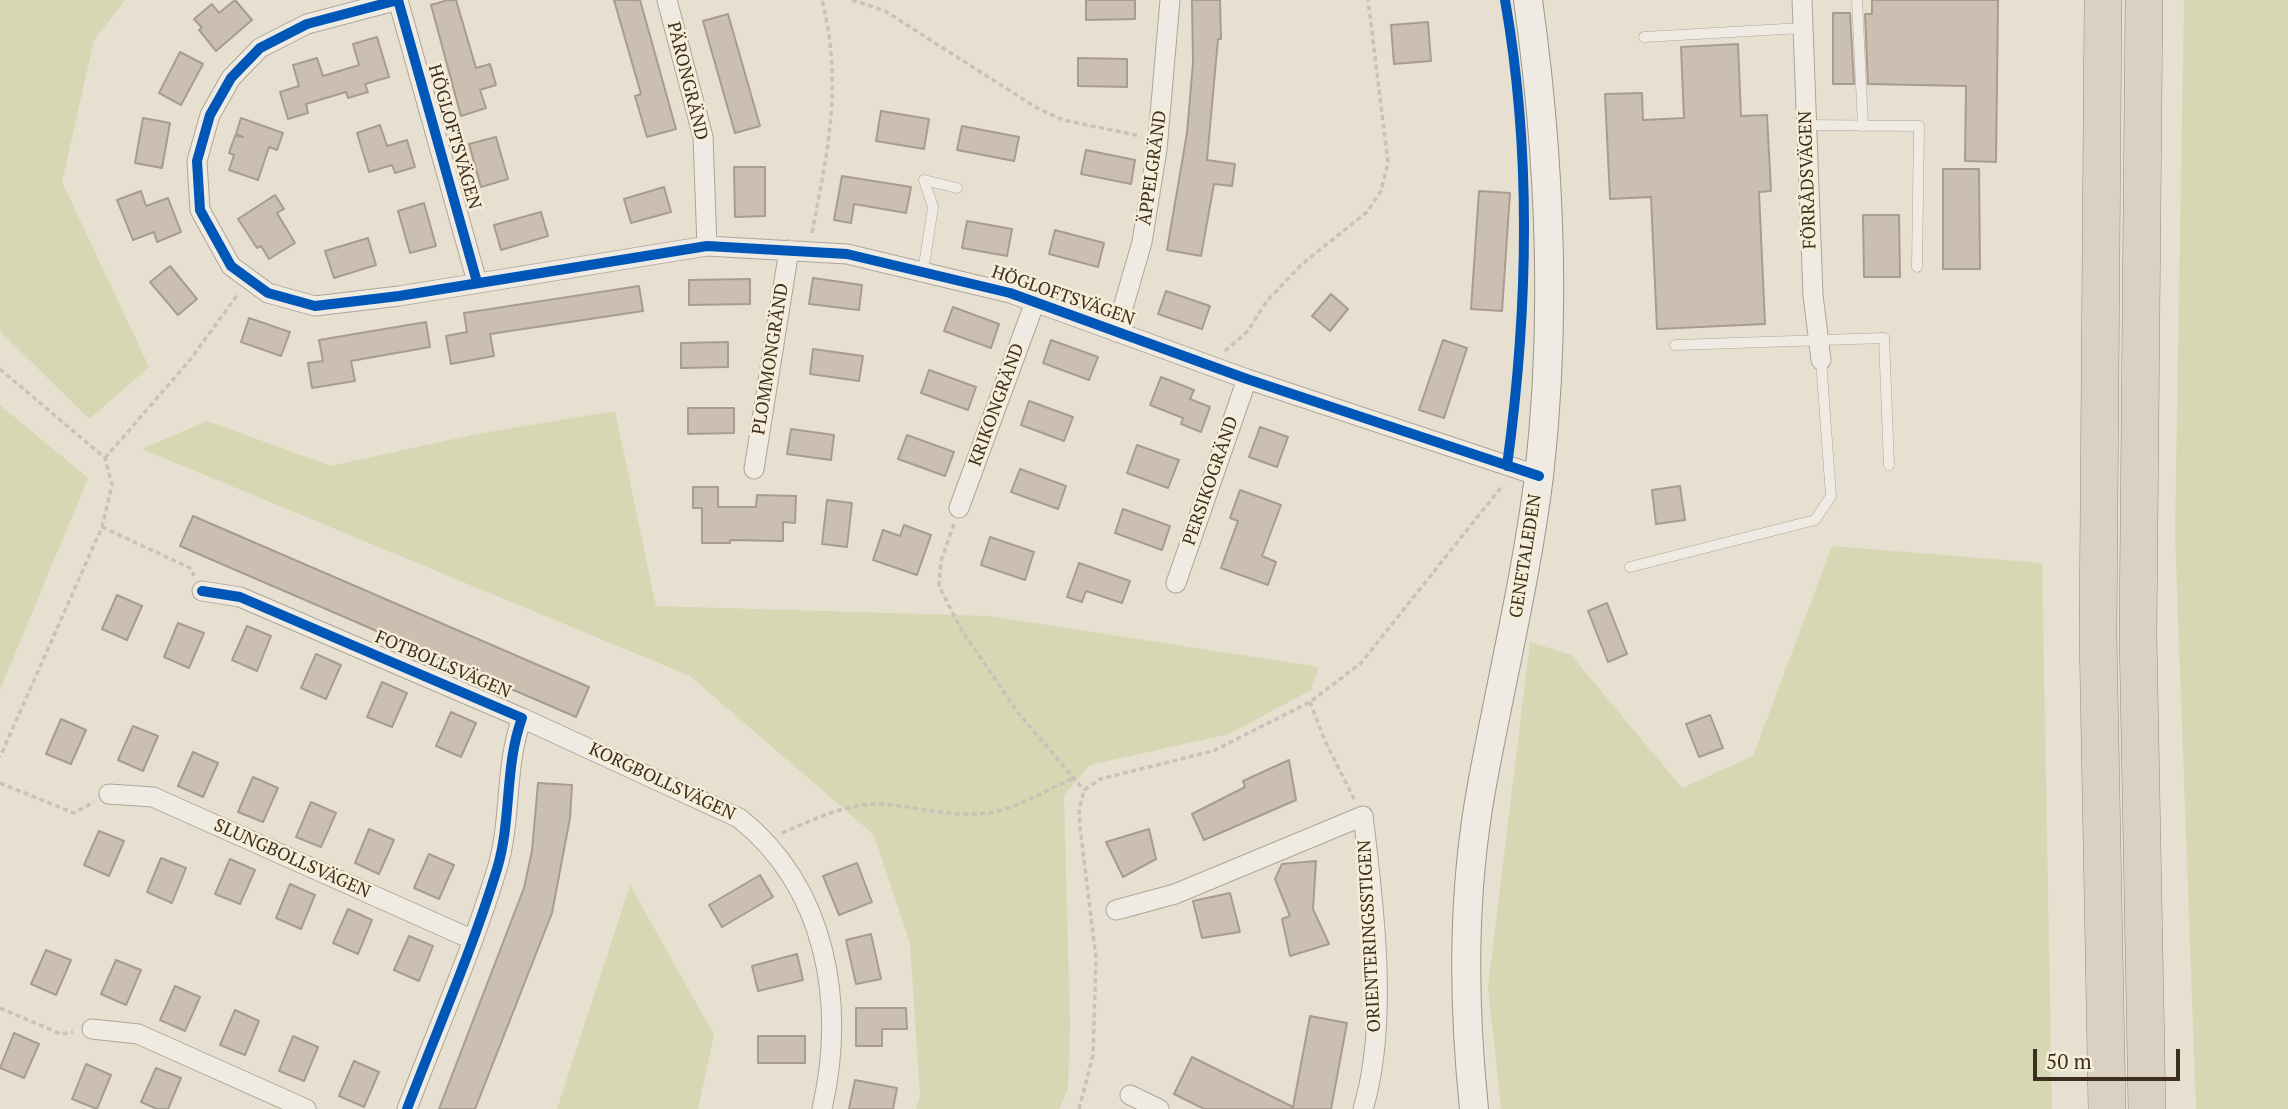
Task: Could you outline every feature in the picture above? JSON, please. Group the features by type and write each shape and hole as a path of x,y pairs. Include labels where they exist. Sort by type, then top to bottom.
{"highway":[{"path":"2103,0 2098,634 2107,1109"},
{"path":"2144,0 2138,632 2147,1109"}],"main road":[{"name":"GENETALEDEN","path":"1474,1109 1465,1021 1466,922 1471,872 1482,787 1521,595 1547,391 1550,253 1541,92 1528,0"}],"street":[{"name":"HÖGLOFTSVÄGEN","path":"477,282 398,0 307,24 260,48 231,78 210,115 197,162 200,210 231,266 268,293 315,306 399,296 707,246 847,254 1010,293 1247,379 1538,477"},
{"name":"PÄRONGRÄND","path":"667,0 703,136 707,246"},
{"name":"ÄPPELGRÄND","path":"1116,332 1142,242 1159,139 1170,0"},
{"name":"FÖRRÅDSVÄGEN","path":"1801,0 1812,295 1821,359"},
{"name":"PLOMMONGRÄND","path":"754,469 789,250"},
{"name":"KRIKONGRÄND","path":"959,508 1035,302"},
{"name":"PERSIKOGRÄND","path":"1176,583 1247,379"},
{"name":"FOTBOLLSVÄGEN","path":"202,591 240,597 522,718 512,745 507,815 497,867 407,1109"},
{"name":"KORGBOLLSVÄGEN","path":"522,718 739,818 766,840 787,867 813,917 832,993 828,1086 822,1109"},
{"name":"SLUNGBOLLSVÄGEN","path":"109,794 153,797 471,939"},
{"name":"ORIENTERINGSSTIGEN","path":"1116,910 1175,894 1363,816 1370,872 1376,988 1375,1040 1370,1085 1363,1109"},
{"path":"92,1029 138,1034 306,1109"},
{"path":"1130,1095 1159,1109"}],"lane":[{"path":"1857,0 1863,125"},
{"path":"1644,37 1802,28"},
{"path":"1806,125 1919,126 1917,267"},
{"path":"923,272 933,207 924,180 957,188"},
{"path":"1675,345 1884,338 1889,465"},
{"path":"1630,567 1815,520 1831,496 1821,359"}],"path":[{"path":"809,251 827,153 835,80 830,34 822,0"},
{"path":"852,0 885,11 1037,108 1063,120 1159,139"},
{"path":"1207,365 1248,331 1266,302 1301,265 1367,212 1381,191 1388,162 1368,0"},
{"path":"105,458 190,360 248,279"},
{"path":"0,369 105,458 112,485 102,527 0,757"},
{"path":"1079,1109 1093,1055 1096,958 1080,827 1084,790 1100,779 1213,751 1310,702 1361,663 1421,592 1503,486 1507,466"},
{"path":"959,508 941,561 939,586 962,631 1019,714 1084,790"},
{"path":"102,527 190,568 202,591"},
{"path":"1310,702 1325,741 1363,816"},
{"path":"766,840 828,814 879,804 952,816 989,813 1012,807 1072,779"},
{"path":"0,783 74,813 109,794"},
{"path":"0,1008 61,1034 92,1029"}],"green space":[{"path":"0,0 125,0 94,40 62,182 149,367 89,419 0,331"},
{"path":"2184,0 2288,0 2288,1109 2196,1109 2175,534"},
{"path":"0,405 88,478 0,690"},
{"path":"615,411 656,606 989,616 1319,667 1311,690 1229,734 1090,765 1064,795 1070,1024 1068,1089 1059,1109 916,1109 920,1096 910,943 874,835 690,676 142,449 207,421 331,466 477,434"},
{"path":"1832,546 2042,563 2052,1109 1501,1109 1488,987 1530,642 1571,655 1682,788 1753,756"},
{"path":"630,885 714,1035 698,1109 557,1109"}],"building":[{"path":"235,0 252,20 216,51 199,30 202,28 194,19 212,4 219,13"},
{"path":"456,0 476,68 490,64 496,85 480,90 486,108 461,116 431,5"},
{"path":"614,0 640,0 676,129 647,137 635,96 641,94"},
{"path":"1086,0 1135,0 1135,19 1086,20"},
{"path":"1192,0 1220,0 1221,39 1218,39 1207,160 1235,164 1232,186 1214,184 1201,256 1167,250 1187,133 1193,63"},
{"path":"1872,0 1998,0 1996,162 1965,161 1966,86 1868,84 1865,14 1872,14"},
{"path":"1833,13 1850,13 1854,84 1833,84"},
{"path":"728,14 760,126 735,133 703,21"},
{"path":"1428,22 1431,61 1394,64 1391,25"},
{"path":"377,37 389,77 365,84 368,92 348,98 346,92 306,104 308,113 288,119 280,92 299,86 293,65 317,58 323,76 359,65 353,44"},
{"path":"1738,44 1741,116 1767,115 1771,191 1759,192 1765,324 1657,329 1651,197 1610,199 1605,94 1642,93 1643,120 1684,118 1681,47"},
{"path":"180,52 203,64 181,105 159,93"},
{"path":"1078,58 1127,59 1127,87 1078,86"},
{"path":"881,111 929,119 924,149 876,141"},
{"path":"143,118 170,123 162,168 135,163"},
{"path":"241,118 283,133 277,150 269,147 258,180 229,170 234,155 229,153 235,136 243,137 236,134"},
{"path":"380,125 387,146 407,140 415,167 395,173 392,165 369,172 357,133"},
{"path":"962,126 1019,137 1014,161 957,150"},
{"path":"496,137 508,179 481,187 469,144"},
{"path":"1086,150 1135,160 1131,184 1081,174"},
{"path":"734,167 765,167 765,216 735,217"},
{"path":"1943,169 1979,169 1980,269 1943,269"},
{"path":"842,176 911,187 906,213 854,204 851,223 834,220"},
{"path":"664,187 671,212 631,223 624,199"},
{"path":"141,191 146,206 168,198 181,232 157,242 154,232 133,240 117,200"},
{"path":"1479,191 1510,193 1502,311 1471,309"},
{"path":"275,195 284,209 277,213 295,243 269,259 261,246 257,248 238,219"},
{"path":"424,203 436,246 410,253 398,211"},
{"path":"541,212 548,236 501,250 494,225"},
{"path":"1863,215 1899,215 1900,277 1864,277"},
{"path":"967,221 1012,229 1007,256 962,248"},
{"path":"1055,230 1104,243 1098,267 1049,254"},
{"path":"368,238 376,265 334,278 325,251"},
{"path":"170,266 197,299 178,315 150,282"},
{"path":"813,278 862,285 859,310 809,304"},
{"path":"750,279 750,304 689,305 689,280"},
{"path":"639,286 643,311 490,334 494,356 451,364 446,336 467,332 464,313"},
{"path":"1166,291 1210,306 1202,329 1158,314"},
{"path":"1331,294 1348,309 1330,331 1312,316"},
{"path":"953,307 999,324 991,348 944,331"},
{"path":"249,318 290,332 281,356 241,342"},
{"path":"426,322 430,347 351,361 355,381 312,388 308,363 323,361 319,340"},
{"path":"1051,340 1098,357 1089,380 1043,363"},
{"path":"1443,340 1467,348 1444,418 1419,410"},
{"path":"728,342 728,367 681,368 681,343"},
{"path":"813,349 863,356 859,381 810,374"},
{"path":"929,370 976,387 968,410 921,393"},
{"path":"1161,377 1194,390 1190,399 1210,407 1201,432 1181,424 1183,418 1150,405"},
{"path":"1029,401 1073,417 1064,441 1021,425"},
{"path":"688,408 734,408 734,433 688,434"},
{"path":"1260,427 1288,437 1277,467 1249,457"},
{"path":"791,429 834,435 831,460 787,454"},
{"path":"907,435 954,452 945,476 898,459"},
{"path":"1137,445 1179,460 1168,488 1127,473"},
{"path":"1020,469 1066,486 1058,509 1011,492"},
{"path":"1680,486 1685,520 1656,524 1652,490"},
{"path":"693,487 718,487 718,507 756,507 757,495 796,496 795,523 783,522 783,541 730,540 730,543 702,543 702,508 693,508"},
{"path":"1240,490 1281,505 1262,556 1276,562 1268,585 1221,568 1238,521 1230,518"},
{"path":"827,500 852,503 847,547 822,544"},
{"path":"1123,509 1170,526 1162,550 1115,533"},
{"path":"193,516 589,687 576,717 180,546"},
{"path":"904,525 931,535 917,575 873,560 883,530 900,536"},
{"path":"990,537 1034,552 1025,580 981,565"},
{"path":"1079,563 1130,581 1122,603 1086,591 1082,602 1067,597"},
{"path":"117,595 142,606 127,640 102,629"},
{"path":"1607,603 1627,654 1608,662 1588,611"},
{"path":"178,623 204,633 189,668 164,657"},
{"path":"247,626 271,636 257,671 232,660"},
{"path":"316,654 341,665 326,699 301,688"},
{"path":"382,682 407,693 392,727 367,717"},
{"path":"451,712 476,723 461,757 436,746"},
{"path":"1710,715 1723,748 1699,757 1686,724"},
{"path":"61,719 86,730 71,764 46,754"},
{"path":"133,726 158,736 143,771 118,760"},
{"path":"193,752 218,763 203,797 178,786"},
{"path":"1289,760 1296,800 1204,840 1192,814 1245,787 1243,781"},
{"path":"253,777 278,788 263,822 238,812"},
{"path":"538,783 572,785 570,818 552,913 475,1109 439,1109 524,888 532,851"},
{"path":"311,802 336,813 321,847 296,837"},
{"path":"369,829 394,840 379,874 355,863"},
{"path":"1149,829 1156,859 1123,877 1106,842"},
{"path":"99,831 124,841 109,876 84,865"},
{"path":"429,854 454,865 439,899 414,888"},
{"path":"161,858 186,868 172,903 147,892"},
{"path":"230,859 255,870 240,904 215,894"},
{"path":"1316,861 1313,909 1329,944 1290,956 1282,919 1290,916 1275,879 1282,864"},
{"path":"857,863 872,902 839,915 823,876"},
{"path":"760,875 773,897 722,927 709,905"},
{"path":"290,884 315,895 301,929 276,918"},
{"path":"1230,893 1240,932 1202,938 1193,901"},
{"path":"348,909 372,920 358,954 333,943"},
{"path":"871,934 881,979 856,984 846,940"},
{"path":"409,936 433,946 419,981 394,970"},
{"path":"46,950 71,960 56,995 31,984"},
{"path":"797,954 803,980 758,991 752,966"},
{"path":"116,960 141,970 126,1005 101,994"},
{"path":"175,986 200,997 185,1031 160,1020"},
{"path":"856,1008 906,1008 907,1029 882,1029 882,1046 856,1046"},
{"path":"235,1010 259,1021 245,1055 220,1045"},
{"path":"1310,1016 1347,1023 1331,1109 1204,1109 1174,1094 1192,1057 1293,1107"},
{"path":"14,1033 39,1044 24,1078 0,1068"},
{"path":"293,1036 318,1047 304,1081 279,1071"},
{"path":"758,1036 805,1036 805,1063 758,1063"},
{"path":"354,1061 379,1072 364,1107 339,1096"},
{"path":"86,1064 111,1075 97,1109 72,1099"},
{"path":"156,1068 181,1078 168,1109 157,1109 141,1102"},
{"path":"855,1080 897,1088 893,1109 849,1109"}],"cycle path":[{"path":"477,282 398,0 307,24 260,48 231,78 210,115 197,161 200,210 231,266 268,293 315,306 399,296 707,246 847,254 1010,293 1247,379 1539,476"},
{"path":"1505,0 1520,116 1524,233 1519,350 1507,466"},
{"path":"202,591 240,597 522,718 513,755 505,832 497,869 407,1109"}]}
